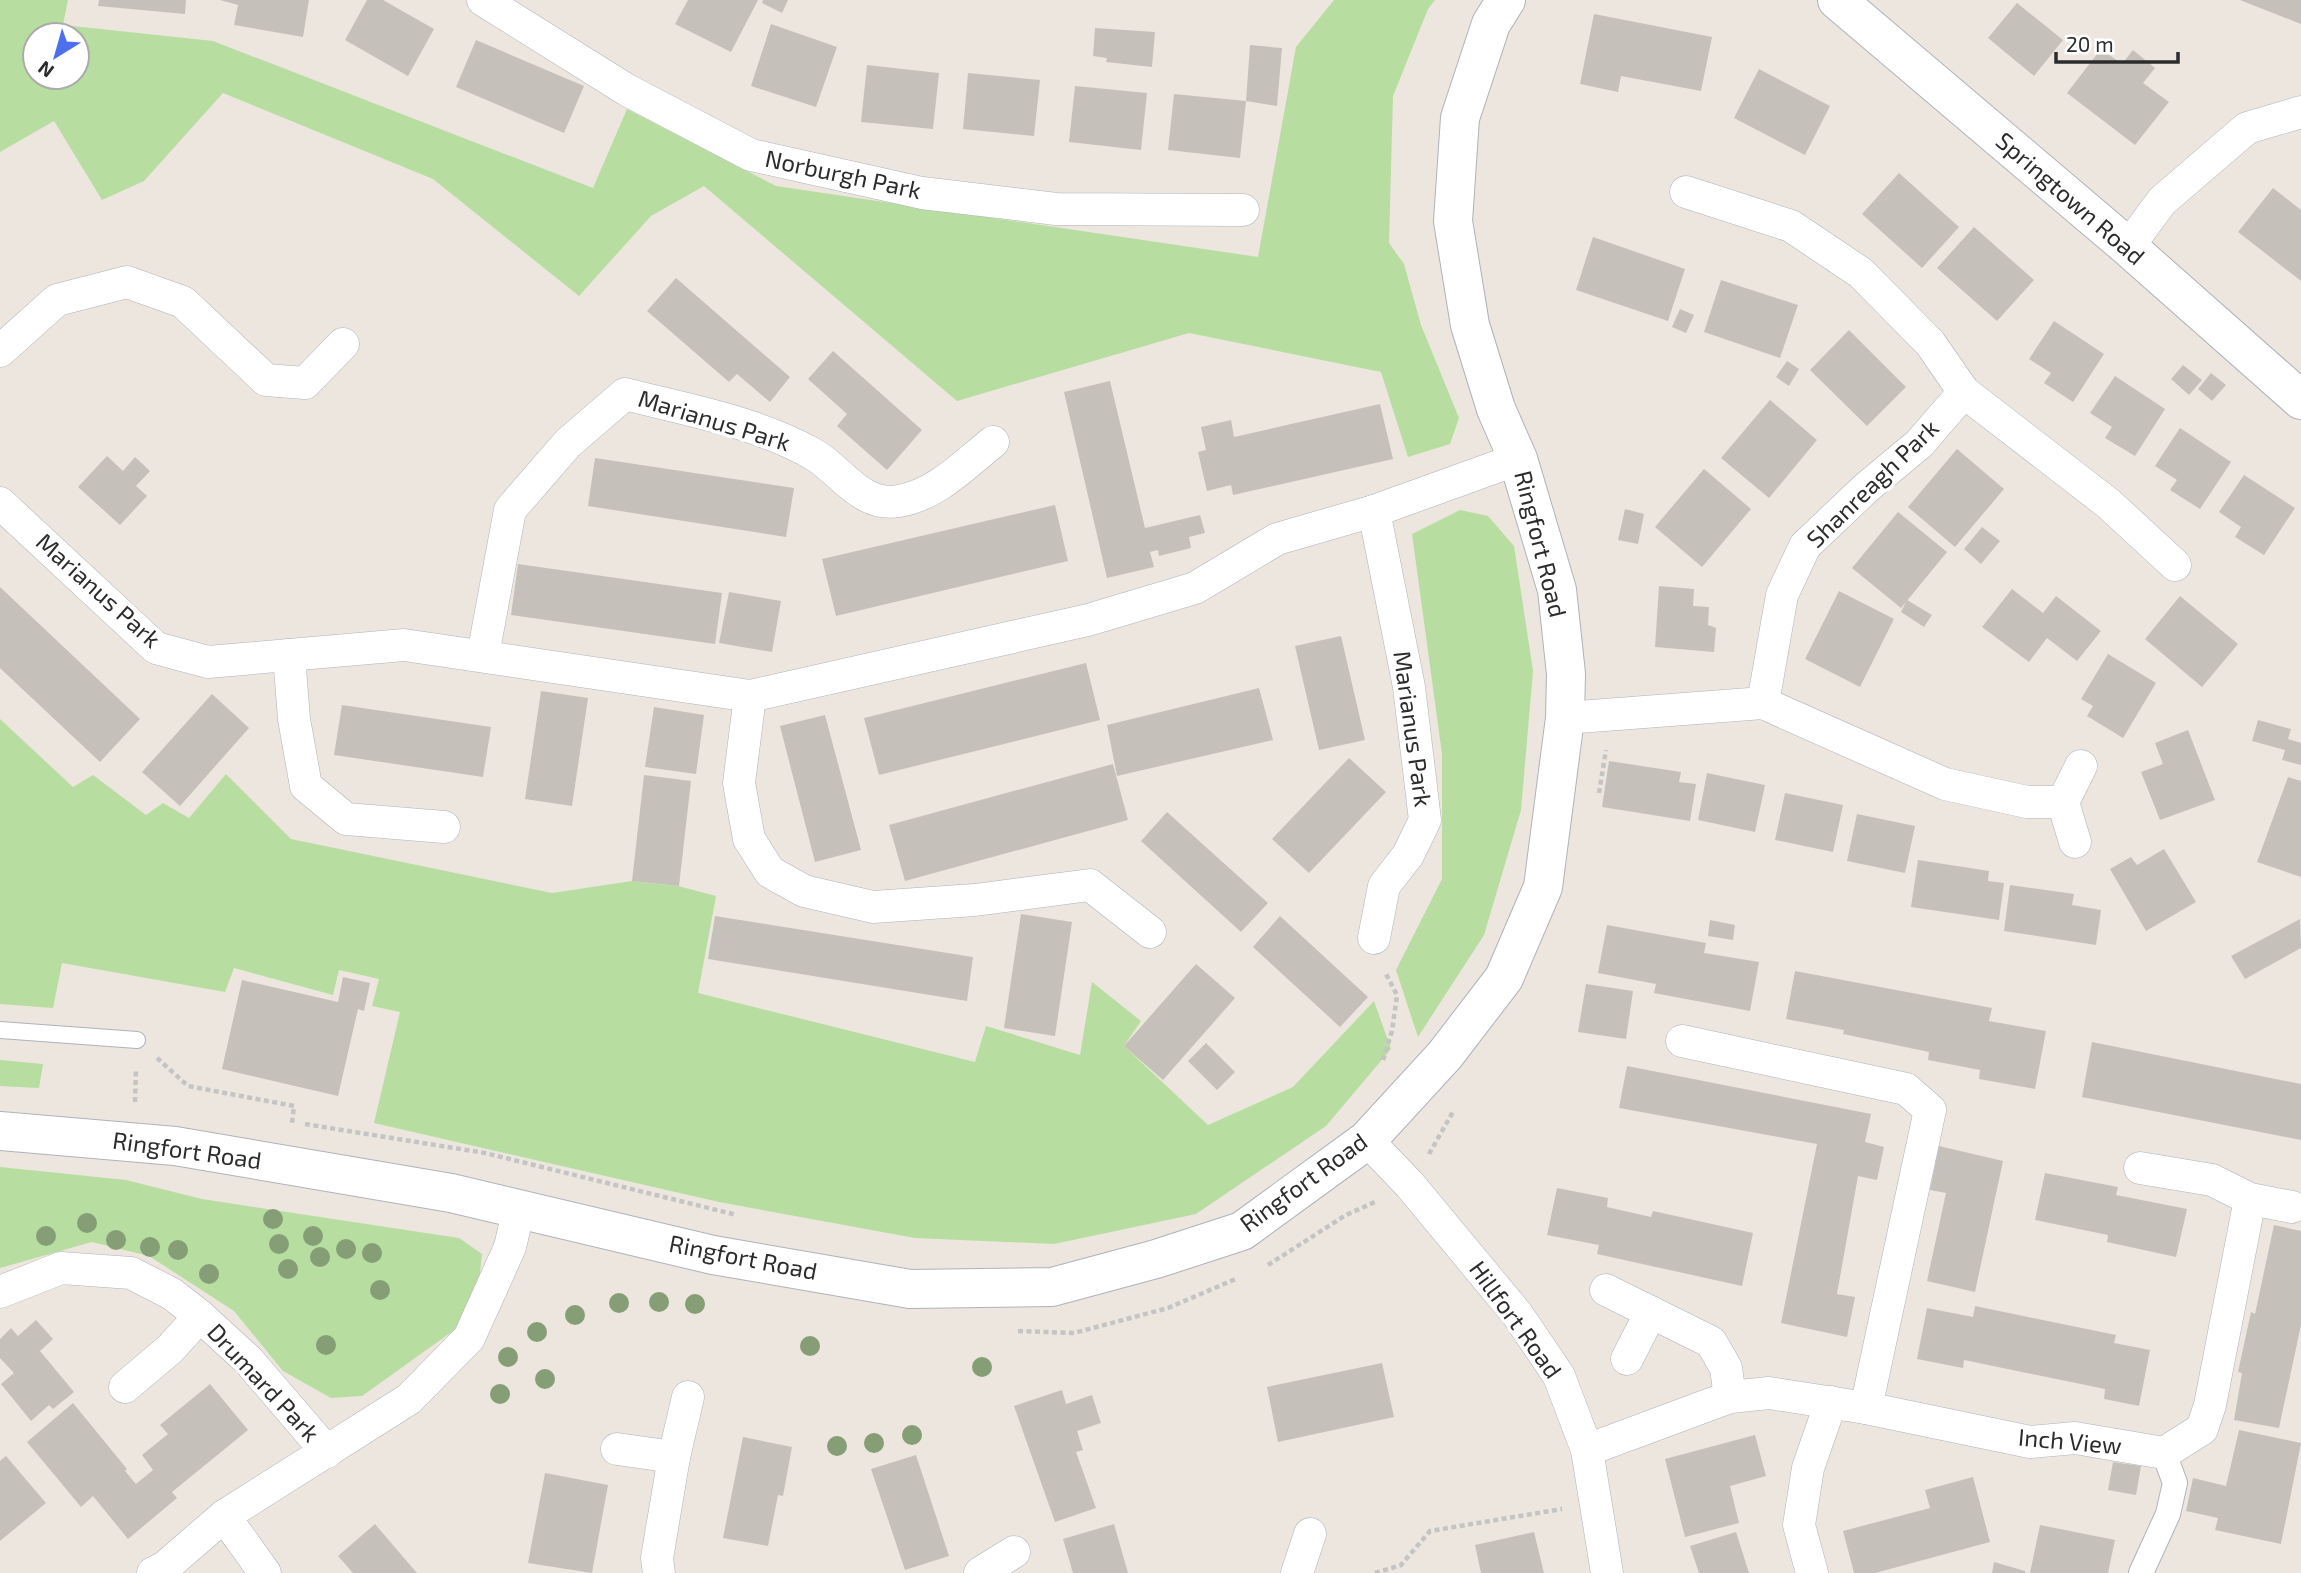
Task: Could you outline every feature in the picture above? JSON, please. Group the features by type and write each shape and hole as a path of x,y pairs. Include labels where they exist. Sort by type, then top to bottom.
{"street":[{"name":"Norburgh Park","path":"484,0 627,90 751,155 922,193 1056,209 1243,210"},
{"name":"Ringfort Road","path":"0,1131 175,1146 452,1193 713,1255 910,1289 1052,1287 1156,1259 1242,1231 1367,1140 1445,1055 1504,978 1543,887 1565,718 1566,674 1556,590 1518,458 1496,409 1470,325 1453,221 1460,118 1491,24 1506,0"},
{"name":"Springtown Road","path":"1838,0 2128,247 2301,400"},
{"path":"2128,247 2162,201 2247,128 2301,112"},
{"path":"1686,192 1791,226 1861,272 1930,343 1964,392 2109,505 2175,565"},
{"path":"0,351 57,300 127,282 183,302 266,380 305,383 343,344"},
{"name":"Shanreagh Park","path":"1763,703 1782,594 1805,546 1866,488 1919,444 1964,392"},
{"name":"Marianus Park","path":"484,655 510,510 568,443 625,394 711,416 795,444 826,461 858,493 896,502 930,492 993,442"},
{"name":"Marianus Park","path":"0,503 156,648 208,662 404,645 750,696 1088,620 1195,588 1277,539 1374,511 1518,458"},
{"name":"Marianus Park","path":"1374,511 1409,687 1425,820 1408,855 1384,886 1374,938"},
{"path":"289,655 294,719 306,786 346,818 444,827"},
{"path":"750,696 739,783 750,839 770,872 804,891 873,907 975,900 1090,885 1150,932"},
{"path":"1565,718 1763,703 1945,785 2027,802 2063,802"},
{"path":"2075,842 2063,802 2081,766"},
{"path":"1682,1041 1906,1088 1930,1110 1866,1408"},
{"name":"Hillfort Road","path":"1367,1140 1410,1185 1517,1314 1559,1376 1587,1450 1607,1573"},
{"path":"2140,1168 2212,1180 2250,1199 2292,1207"},
{"path":"2141,1573 2168,1514 2175,1483 2164,1453 2202,1429 2210,1405 2250,1199"},
{"name":"Drumard Park","path":"153,1573 165,1567 224,1516 409,1399 469,1338 510,1247 519,1208"},
{"name":"Drumard Park","path":"0,1292 61,1268 131,1273 172,1294 200,1316 248,1360 327,1451"},
{"path":"1606,1290 1712,1342 1726,1368 1730,1397"},
{"path":"1628,1359 1651,1312"},
{"name":"Drumard Park","path":"125,1387 170,1349 200,1316"},
{"name":"Inch View","path":"1587,1450 1730,1397 1769,1393 1866,1408 2030,1442 2075,1438 2164,1453"},
{"path":"659,1573 657,1558 674,1457 688,1397"},
{"path":"1812,1573 1799,1525 1808,1468 1831,1402"},
{"path":"617,1448 674,1457"},
{"path":"224,1516 265,1573"},
{"path":"1297,1573 1310,1535"},
{"path":"980,1573 1014,1552"}],"lane":[{"path":"0,1030 137,1040"}],"path":[{"path":"1598,799 1609,714"},
{"path":"1374,938 1386,976 1397,995 1392,1031 1382,1064"},
{"path":"135,1107 137,1040"},
{"path":"137,1040 188,1086 294,1105 292,1123"},
{"path":"1261,1268 1346,1215 1410,1185 1457,1106"},
{"path":"280,1121 351,1129 485,1153 744,1217"},
{"path":"1005,1330 1073,1334 1168,1308 1249,1273"},
{"path":"1375,1573 1401,1565 1430,1531 1596,1504"}],"green space":[{"path":"0,0 68,0 64,21 21,21 21,91 91,91 91,28 213,41 593,188 627,109 776,186 1258,257 1296,47 1334,0 1435,0 1428,9 1393,96 1389,243 1404,264 1421,325 1459,418 1450,444 1408,457 1381,372 1189,333 957,401 704,186 651,216 579,296 433,179 223,93 144,181 102,200 54,121 0,152"},
{"path":"1460,510 1488,516 1514,546 1533,671 1521,810 1484,935 1418,1037 1396,970 1442,879 1442,754 1412,534"},
{"path":"0,719 73,787 93,775 146,815 163,803 189,818 226,774 291,839 552,893 632,881 678,886 716,896 698,993 975,1062 986,1026 1080,1055 1092,982 1141,1021 1124,1046 1208,1125 1293,1087 1374,1001 1391,1049 1326,1126 1196,1214 1054,1244 915,1238 719,1202 374,1123 400,1012 372,1006 379,979 339,970 333,995 234,968 225,992 62,963 53,1008 0,1004"},
{"path":"0,1060 43,1064 39,1088 0,1086"},
{"path":"0,1167 126,1180 202,1199 459,1238 482,1254 479,1283 457,1328 362,1396 331,1398 283,1371 234,1311 149,1256 92,1242 0,1268"}],"building":[{"path":"99,0 186,0 185,14 98,6"},
{"path":"220,0 309,0 303,37 234,25 238,5"},
{"path":"367,0 383,0 434,29 408,76 345,40"},
{"path":"688,0 758,0 731,52 675,24"},
{"path":"763,0 788,0 782,13 762,3"},
{"path":"2240,0 2301,0 2301,24"},
{"path":"2017,3 2063,40 2034,76 1988,38"},
{"path":"1594,14 1712,37 1701,91 1621,76 1618,92 1580,84"},
{"path":"771,24 837,47 816,107 751,86"},
{"path":"1095,28 1155,32 1152,67 1106,62 1107,58 1093,56"},
{"path":"476,40 584,86 564,133 456,87"},
{"path":"1250,45 1282,48 1277,106 1246,101"},
{"path":"2101,49 2122,64 2133,50 2155,68 2143,83 2169,102 2135,145 2067,93"},
{"path":"867,65 939,73 933,129 861,122"},
{"path":"1759,69 1830,106 1805,155 1734,118"},
{"path":"968,73 1040,80 1034,136 963,129"},
{"path":"1075,86 1147,93 1141,150 1069,142"},
{"path":"1174,94 1246,101 1240,158 1168,150"},
{"path":"1899,173 1959,227 1922,268 1862,214"},
{"path":"2273,188 2301,210 2301,281 2238,232"},
{"path":"1974,227 2034,280 1997,321 1937,268"},
{"path":"1593,237 1685,269 1668,321 1576,290"},
{"path":"676,278 790,377 770,402 737,374 729,382 647,311"},
{"path":"1721,280 1798,305 1780,358 1704,332"},
{"path":"1680,309 1694,315 1686,333 1672,327"},
{"path":"2054,321 2104,354 2073,402 2044,383 2051,373 2029,359"},
{"path":"1849,330 1906,387 1867,426 1810,370"},
{"path":"833,351 922,430 887,470 837,426 847,414 808,379"},
{"path":"1787,361 1799,369 1789,386 1776,377"},
{"path":"2183,365 2202,380 2189,395 2171,379"},
{"path":"2211,373 2226,385 2212,401 2198,389"},
{"path":"2115,376 2165,409 2135,456 2105,438 2112,427 2090,413"},
{"path":"1110,381 1145,528 1200,515 1205,533 1189,537 1191,548 1159,556 1158,550 1150,552 1154,567 1107,578 1064,392"},
{"path":"1770,400 1817,440 1769,498 1721,458"},
{"path":"1380,404 1393,459 1233,495 1231,485 1207,491 1198,452 1206,450 1201,427 1231,420 1234,437"},
{"path":"2180,428 2231,462 2200,509 2170,490 2177,480 2155,466"},
{"path":"1957,449 2004,489 1955,547 1908,507"},
{"path":"107,456 123,471 135,457 150,471 136,486 147,496 120,525 78,487"},
{"path":"595,458 794,488 786,537 588,506"},
{"path":"1704,469 1751,509 1702,567 1655,527"},
{"path":"2244,475 2295,508 2264,555 2235,537 2241,527 2219,512"},
{"path":"1055,505 1068,561 836,616 822,559"},
{"path":"1625,509 1644,514 1638,544 1618,540"},
{"path":"1898,512 1947,552 1901,608 1852,568"},
{"path":"1982,527 2000,541 1981,564 1964,549"},
{"path":"518,564 722,593 715,644 511,615"},
{"path":"1659,586 1694,589 1693,606 1709,607 1708,625 1716,628 1714,652 1655,647"},
{"path":"0,587 140,719 100,762 0,668"},
{"path":"2012,589 2043,613 2056,596 2101,631 2077,661 2047,638 2029,662 1982,627"},
{"path":"1839,591 1894,619 1860,687 1805,659"},
{"path":"729,592 781,601 772,652 719,643"},
{"path":"2180,596 2238,644 2202,687 2145,639"},
{"path":"1907,600 1932,615 1924,627 1901,612"},
{"path":"1341,636 1365,740 1319,750 1295,646"},
{"path":"2108,654 2156,683 2123,738 2087,716 2093,706 2081,699"},
{"path":"1086,663 1100,720 879,775 864,718"},
{"path":"1259,688 1273,740 1117,776 1107,725"},
{"path":"541,691 588,698 572,806 525,799"},
{"path":"212,694 249,728 180,806 142,772"},
{"path":"342,705 491,727 483,777 334,755"},
{"path":"654,707 704,715 696,774 645,767"},
{"path":"825,715 861,850 815,862 780,726"},
{"path":"2258,720 2291,729 2288,739 2301,743 2301,765 2282,760 2285,750 2252,741"},
{"path":"2188,730 2215,800 2160,820 2141,772 2163,764 2155,743"},
{"path":"1349,758 1386,792 1309,873 1272,839"},
{"path":"1609,761 1681,772 1679,782 1696,784 1690,821 1602,807"},
{"path":"1113,764 1128,820 905,881 889,825"},
{"path":"1707,773 1765,785 1755,832 1698,820"},
{"path":"644,775 691,781 679,886 632,881"},
{"path":"2288,777 2301,781 2301,877 2257,862"},
{"path":"1785,793 1843,805 1833,852 1775,840"},
{"path":"1167,812 1268,903 1241,932 1141,841"},
{"path":"1857,814 1915,826 1905,873 1847,861"},
{"path":"2164,849 2196,902 2146,931 2110,869 2131,857 2137,865"},
{"path":"1918,860 1989,871 1988,881 2004,883 1999,920 1911,907"},
{"path":"2010,885 2074,894 2072,905 2101,910 2096,945 2004,931"},
{"path":"1021,914 1072,922 1055,1036 1004,1028"},
{"path":"715,916 973,957 967,1001 708,959"},
{"path":"1280,916 1368,997 1340,1027 1253,947"},
{"path":"2300,919 2301,948 2245,979 2231,956"},
{"path":"1710,920 1735,925 1733,940 1708,936"},
{"path":"1607,925 1706,943 1704,953 1759,962 1750,1011 1654,993 1656,984 1598,973"},
{"path":"1196,964 1235,998 1163,1080 1124,1046"},
{"path":"1795,971 1992,1008 1989,1021 2046,1031 2035,1089 1979,1079 1980,1070 1928,1060 1929,1052 1843,1034 1844,1030 1786,1019"},
{"path":"343,977 370,983 364,1011 358,1009 338,1096 222,1069 242,980 338,1002"},
{"path":"1586,984 1633,991 1626,1039 1578,1032"},
{"path":"2092,1042 2301,1084 2301,1140 2082,1097"},
{"path":"1206,1043 1235,1072 1217,1090 1188,1061"},
{"path":"1627,1066 1871,1114 1865,1142 1884,1147 1877,1180 1858,1176 1837,1294 1855,1297 1847,1337 1781,1323 1817,1144 1619,1108"},
{"path":"1939,1146 2003,1161 1975,1292 1927,1281 1946,1193 1930,1190"},
{"path":"2045,1173 2118,1187 2116,1195 2187,1209 2176,1257 2107,1242 2108,1235 2035,1220"},
{"path":"1557,1188 1608,1198 1607,1207 1651,1217 1653,1211 1753,1233 1742,1286 1597,1254 1599,1245 1547,1235"},
{"path":"2274,1225 2301,1231 2301,1325 2279,1428 2234,1420 2242,1373 2238,1372 2251,1312 2255,1314"},
{"path":"1975,1306 2116,1335 2114,1343 2150,1350 2139,1406 2104,1399 2105,1389 1964,1360 1963,1368 1917,1359 1927,1308 1973,1317"},
{"path":"36,1320 53,1339 40,1351 74,1392 53,1409 49,1405 31,1421 1,1384 14,1373 0,1358 0,1339 11,1328 18,1336"},
{"path":"1382,1363 1394,1417 1278,1442 1267,1387"},
{"path":"210,1384 248,1430 172,1492 177,1498 128,1539 93,1496 81,1507 27,1442 73,1403 127,1469 125,1471 136,1484 153,1470 142,1455 168,1434 160,1425"},
{"path":"1062,1390 1066,1404 1092,1395 1101,1423 1077,1431 1083,1450 1076,1452 1096,1508 1055,1522 1014,1406"},
{"path":"2239,1430 2301,1443 2281,1544 2215,1530 2218,1518 2186,1511 2193,1478 2226,1486"},
{"path":"1755,1435 1766,1476 1730,1486 1739,1523 1685,1537 1665,1459"},
{"path":"743,1437 792,1447 783,1496 778,1495 768,1546 723,1538"},
{"path":"916,1455 949,1556 905,1570 871,1469"},
{"path":"6,1456 46,1503 0,1541 0,1461"},
{"path":"2113,1462 2141,1466 2136,1495 2108,1490"},
{"path":"545,1473 608,1485 592,1573 528,1563"},
{"path":"1973,1477 1990,1542 1875,1573 1854,1573 1843,1531 1930,1508 1925,1490"},
{"path":"375,1524 417,1573 353,1573 338,1556"},
{"path":"1114,1524 1128,1573 1073,1573 1063,1539"},
{"path":"2040,1525 2115,1540 2108,1573 2030,1573"},
{"path":"1534,1532 1544,1573 1481,1573 1475,1545"},
{"path":"1736,1532 1749,1573 1699,1573 1690,1546"},
{"path":"1994,1562 2025,1571 2025,1573 1992,1573"}]}
